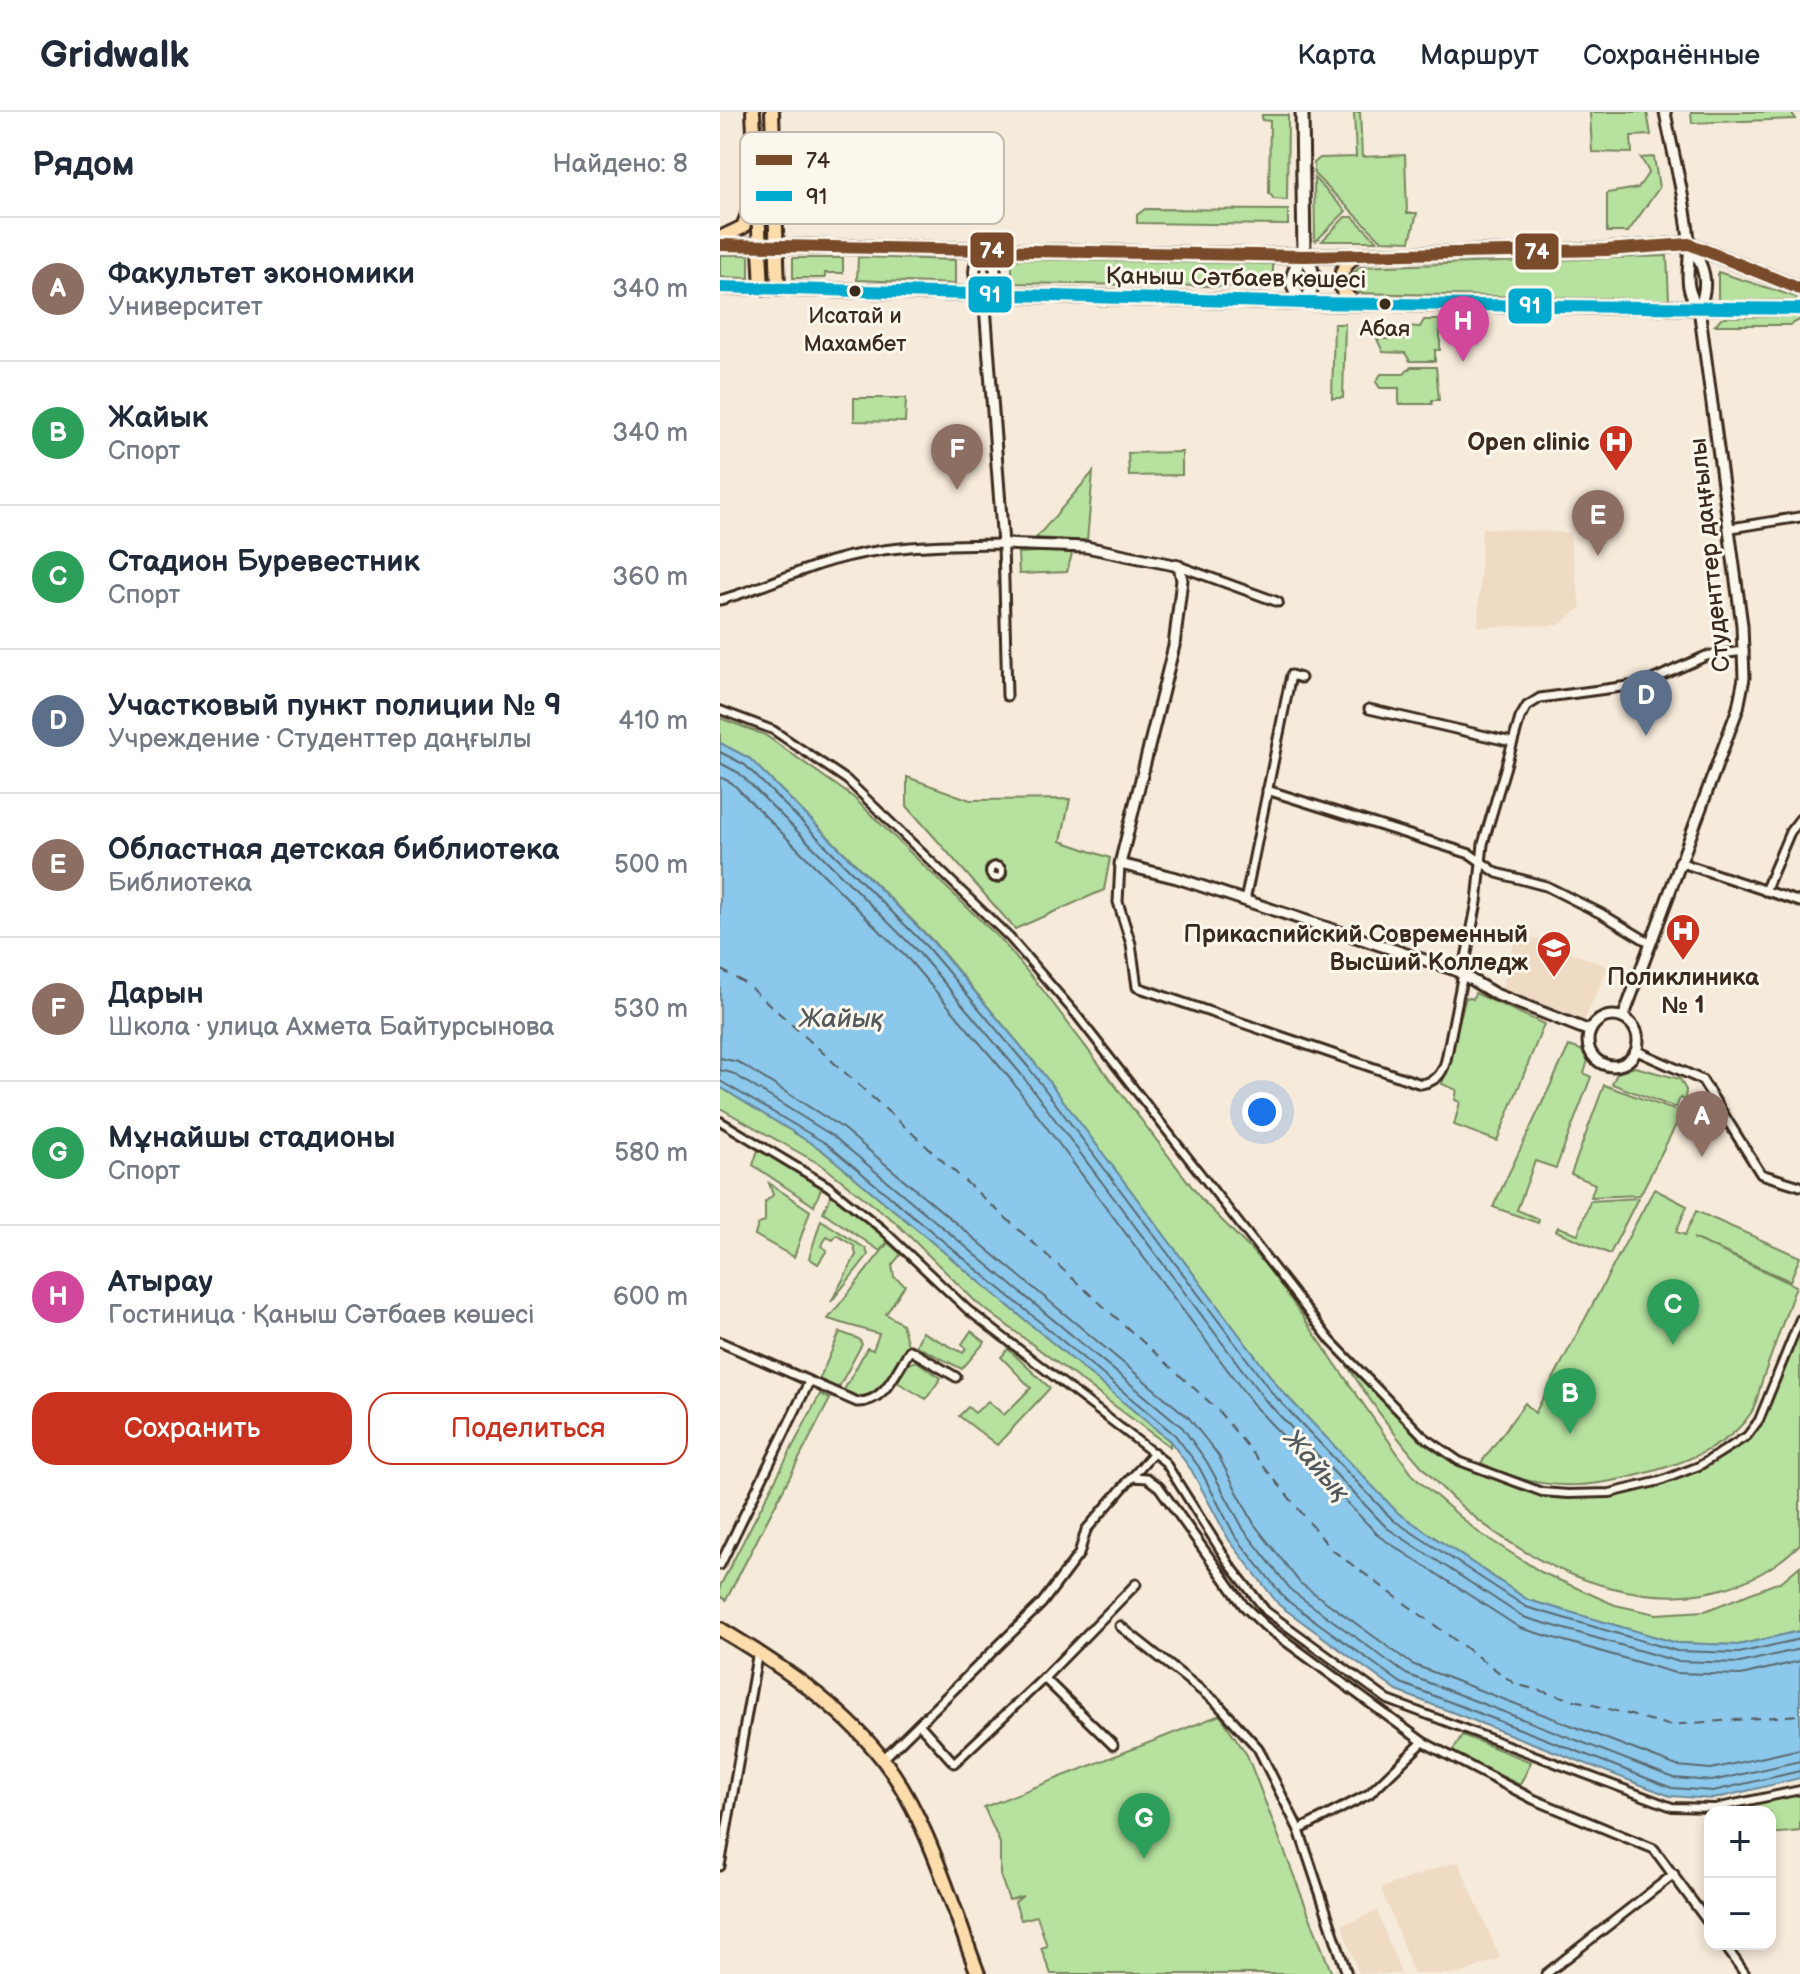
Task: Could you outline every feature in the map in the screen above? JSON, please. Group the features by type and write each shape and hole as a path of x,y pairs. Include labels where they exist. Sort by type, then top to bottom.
{"main road":[{"path":"753,112 754,132"},
{"path":"772,112 773,132"},
{"path":"1302,112 1304,256 1312,266 1315,279 1304,303 1294,293 1291,279 1295,266 1304,256"},
{"path":"720,238 744,224"},
{"path":"759,224 762,289"},
{"path":"778,224 778,289"},
{"name":"Қаныш Сәтбаев көшесі","path":"720,245 1304,256 1606,250 1689,244 1800,289"},
{"path":"1356,255 1344,266 1340,285 1344,295 1356,303"},
{"name":"Қаныш Сәтбаев көшесі","path":"720,287 1304,303 1800,309"},
{"path":"720,1629 758,1651 824,1702 883,1759 915,1813 978,1974"}],"street":[{"path":"1665,112 1689,244 1686,281 1690,296 1699,308"},
{"path":"1689,244 1702,262 1706,279 1699,308"},
{"path":"984,293 993,285 996,272 993,259 984,251 976,259 974,272 976,284 984,293 1003,544 1007,696"},
{"name":"Студенттер даңғылы","path":"1623,1018 1738,708 1744,651 1731,528 1699,308"},
{"path":"1731,528 1800,517"},
{"path":"720,600 753,592 830,561 900,546 1003,544 1086,547 1179,566 1278,602"},
{"path":"1179,566 1182,580 1174,646 1120,864 1118,902 1131,944 1137,987 1421,1084 1436,1079 1443,1071 1477,902 1480,860 1512,742 1527,706 1540,698 1643,684 1706,656 1744,651"},
{"path":"1245,901 1291,675 1301,678"},
{"path":"1369,709 1512,742"},
{"path":"720,710 773,730 847,780 1010,938 1075,1013 1331,1341 1423,1436 1459,1461 1542,1492 1568,1494 1610,1493 1660,1481 1699,1466 1747,1436 1759,1420 1800,1319"},
{"path":"1267,790 1461,851 1497,873 1546,886 1650,943"},
{"path":"1765,891 1790,832 1800,819"},
{"path":"1679,862 1800,902"},
{"path":"1120,864 1245,901 1462,975 1495,994 1590,1031"},
{"path":"1607,1017 1623,1018 1637,1031 1637,1051 1626,1063 1609,1066 1601,1063 1590,1051 1590,1031 1607,1017"},
{"path":"1637,1051 1702,1080 1761,1174 1800,1186"},
{"path":"720,1121 828,1186 882,1229 968,1310 1154,1452 1165,1462 1230,1565 1266,1611 1388,1700 1672,1807 1715,1808 1800,1790"},
{"path":"720,1342 808,1384 857,1402 880,1397 910,1350 956,1377"},
{"path":"720,1565 808,1384"},
{"path":"883,1759 1042,1603 1079,1554 1086,1530 1154,1452"},
{"path":"1132,1477 1147,1478 1159,1487 1253,1617 1423,1742 1533,1799 1647,1845 1661,1854 1704,1916"},
{"path":"920,1725 954,1763 1044,1678 1136,1584"},
{"path":"1120,1626 1216,1702 1258,1748 1299,1830 1347,1974"},
{"path":"720,1866 758,1651"},
{"path":"1044,1678 1113,1745"},
{"path":"1299,1830 1369,1794 1423,1742"},
{"path":"1546,1974 1674,1874"},
{"path":"1728,1950 1745,1974"}],"shaded area":[{"path":"1482,528 1569,533 1581,608 1558,625 1478,627"},
{"name":"Прикаспийский Современный Высший Колледж","path":"1517,931 1608,967 1583,1023 1501,992"},
{"path":"1458,1861 1500,1958 1460,1974 1414,1974 1381,1888"},
{"path":"1377,1911 1401,1974 1359,1974 1342,1925"}],"green space":[{"path":"1354,112 1360,112 1362,157 1405,155 1407,213 1417,213 1410,241 1381,240 1314,174 1314,163 1320,158 1356,157"},
{"path":"1590,112 1647,112 1651,135 1631,136 1632,153 1592,152"},
{"path":"1691,112 1791,112 1796,119 1692,123"},
{"path":"1262,115 1288,115 1287,200 1274,199 1269,193 1270,121 1262,120"},
{"path":"1654,157 1659,188 1628,232 1607,232 1607,193 1638,188 1649,172 1641,158"},
{"path":"1314,178 1346,211 1316,241 1315,240"},
{"path":"1145,209 1288,210 1288,225 1137,223 1137,215"},
{"path":"1345,217 1353,217 1377,241 1322,241"},
{"path":"720,255 749,255 749,278 720,277"},
{"path":"1667,256 1669,300 1354,293 1348,280 1359,267"},
{"path":"858,257 955,260 955,284 857,280"},
{"path":"793,258 843,258 843,273 825,273 825,278 793,278"},
{"path":"1012,259 1273,264 1273,287 1012,283"},
{"path":"1718,272 1796,297 1797,301 1718,302"},
{"path":"1800,316 1800,320 1790,325 1715,325 1722,317"},
{"path":"1424,320 1440,320 1440,350 1435,350 1435,361 1410,361 1405,353 1383,352 1377,339 1405,339 1405,326 1420,327"},
{"path":"1334,324 1345,324 1343,398 1332,398"},
{"path":"1411,367 1436,367 1439,400 1432,400 1432,404 1399,404 1399,388 1380,388 1376,382 1381,374 1404,374"},
{"path":"854,398 906,398 905,422 854,421"},
{"path":"1182,452 1182,475 1129,476 1128,453"},
{"path":"1093,472 1087,541 1036,538"},
{"path":"1073,550 1067,572 1019,574 1018,553"},
{"path":"720,718 765,735 853,797 1002,941 1202,1200 1268,1267 1414,1477 1478,1532 1541,1572 1615,1605 1656,1614 1705,1611 1782,1581 1800,1566 1800,1631 1738,1645 1677,1643 1528,1600 1398,1513 1280,1389 1035,1063 933,941 749,758 720,743"},
{"path":"907,777 970,800 1070,799 1061,841 1110,858 1104,890 1015,929 907,806"},
{"path":"1475,993 1544,1024 1497,1141 1454,1125 1460,1102 1455,1100 1457,1090 1442,1084 1466,997 1473,999"},
{"path":"1569,1046 1581,1050 1588,1061 1584,1073 1591,1077 1556,1168 1535,1161 1517,1210 1539,1219 1538,1223 1493,1207"},
{"path":"1635,1067 1680,1079 1686,1090 1685,1100 1680,1098 1676,1108 1612,1084 1617,1073"},
{"path":"1604,1085 1682,1113 1640,1195 1591,1197 1595,1184 1571,1174"},
{"path":"720,1087 822,1150 1170,1441 1170,1447 977,1303 895,1222 823,1166 720,1108"},
{"path":"759,1147 822,1186 814,1206 753,1165"},
{"path":"769,1183 810,1211 794,1257 755,1235 758,1225 765,1221 765,1202 773,1195"},
{"path":"1654,1189 1687,1206 1676,1232 1685,1235 1696,1211 1800,1257 1790,1281 1693,1238 1796,1286 1751,1413 1735,1432 1704,1452 1670,1466 1622,1479 1575,1485 1552,1484 1505,1474 1481,1463 1525,1403 1535,1413"},
{"path":"832,1193 889,1240 880,1251 823,1212"},
{"path":"1638,1198 1610,1254 1556,1231 1558,1227 1578,1234 1590,1201"},
{"path":"821,1220 866,1249 868,1255 831,1302 856,1255 854,1246 837,1235 833,1240 827,1237 821,1246 827,1250 818,1264 809,1258"},
{"path":"888,1243 901,1254 892,1265 894,1277 905,1285 886,1314 902,1324 908,1345 879,1392 867,1398 854,1397 845,1394 844,1390 867,1348 873,1350 879,1334 828,1319"},
{"path":"1800,1319 1800,1544 1757,1575 1710,1592 1661,1595 1612,1588 1563,1571 1516,1547 1474,1517 1437,1483 1394,1433 1331,1341 1407,1423 1441,1451 1491,1476 1524,1486 1590,1493 1655,1483 1687,1471 1748,1435 1771,1397"},
{"path":"971,1331 985,1342 962,1369 916,1346 922,1332 963,1353 966,1348 962,1344"},
{"path":"840,1332 859,1339 862,1344 839,1387 833,1389 818,1382"},
{"path":"1008,1349 1050,1388 997,1445 959,1416 968,1407 975,1413 988,1401 1004,1415 1031,1388 1001,1357"},
{"path":"916,1361 941,1378 926,1399 897,1382 909,1364"},
{"path":"820,1394 830,1399 726,1600 720,1596 720,1586"},
{"path":"1220,1715 1247,1755 1332,1974 1051,1974 1041,1948 1047,1946 1037,1916 1021,1920 1015,1902 1023,1896 1009,1900 1000,1875 1000,1843 984,1807"},
{"path":"1462,1735 1531,1762 1520,1785 1452,1752"},
{"path":"1800,1794 1800,1831 1776,1833 1776,1806 1743,1806"}],"water":[{"name":"Жайық","path":"720,743 749,758 932,941 1035,1063 1280,1389 1398,1513 1528,1600 1677,1643 1738,1645 1800,1631 1800,1778 1713,1799 1670,1796 1397,1691 1279,1605 1229,1540 1192,1471 1170,1441 822,1150 720,1087"}],"ferry route":[{"path":"720,969 748,985 1216,1408 1332,1550 1515,1684 1668,1725 1800,1715"}],"transit line":[{"name":"74","path":"720,245 1304,256 1606,250 1689,244 1800,289"},
{"name":"91","path":"720,287 1304,303 1800,309"}],"place":[{"name":"Исатай и Махамбет","path":"855,291"},
{"name":"Абая","path":"1385,304"},
{"name":"Атырау","path":"1463,362"},
{"name":"Open clinic","path":"1616,473"},
{"name":"Дарын","path":"957,490"},
{"name":"Областная детская библиотека","path":"1598,556"},
{"name":"Участковый пункт полиции № 9","path":"1646,736"},
{"name":"Поликлиника № 1","path":"1683,962"},
{"name":"Прикаспийский Современный Высший Колледж","path":"1554,979"},
{"name":"Факультет экономики","path":"1702,1157"},
{"name":"Стадион Буревестник","path":"1673,1345"},
{"name":"Жайык","path":"1570,1434"},
{"name":"Мұнайшы стадионы","path":"1144,1859"}]}
